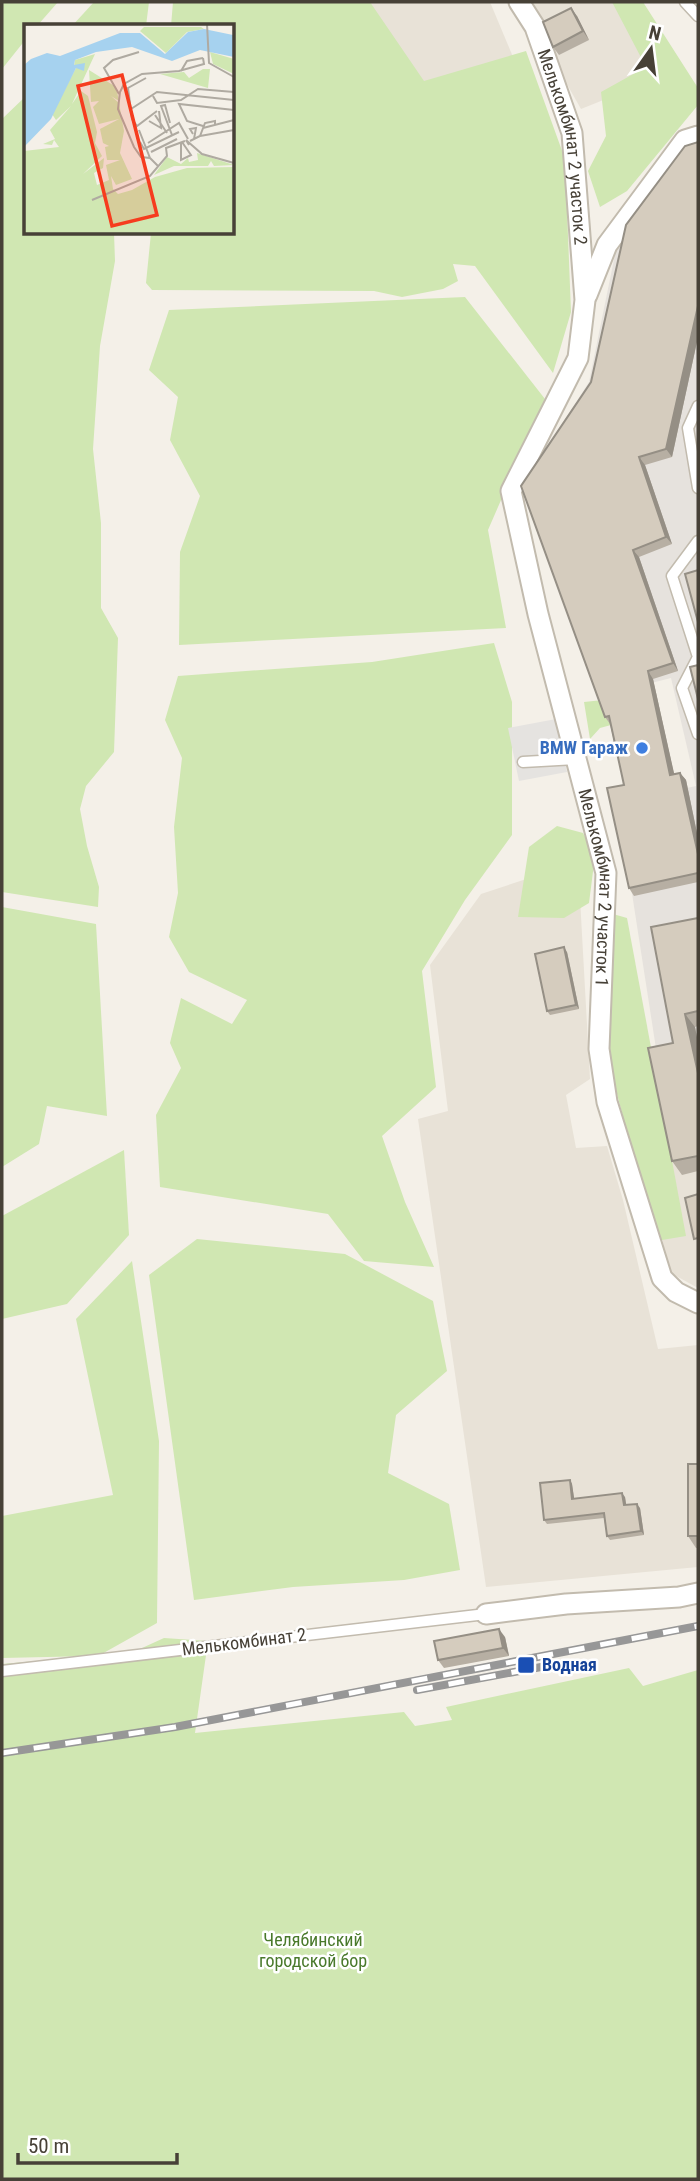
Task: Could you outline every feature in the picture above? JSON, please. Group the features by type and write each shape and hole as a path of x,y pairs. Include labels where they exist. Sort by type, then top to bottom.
{"street":[{"name":"Мелькомбинат 2 участок 2","path":"519,2 535,27 572,133 585,300"},
{"path":"585,300 607,245 685,140 698,136"},
{"name":"Мелькомбинат 2 участок 1","path":"585,300 579,358 511,491 538,614 606,873 599,1049 607,1102 662,1278 676,1292 698,1303"},
{"path":"486,1614 566,1604 679,1597 698,1593"}],"lane":[{"path":"685,2 698,16"},
{"path":"698,406 688,428 698,488"},
{"path":"698,541 672,576 698,657 682,688 698,734"},
{"path":"523,762 577,758"},
{"name":"Мелькомбинат 2","path":"2,1671 486,1614"}],"shaded area":[{"path":"348,2 490,2 526,88 442,127"},
{"path":"529,2 626,2 663,76 581,109 551,56"},
{"path":"698,155 698,1047 657,1055 618,803 696,786 671,678 600,696 522,487 589,382 620,230"},
{"path":"556,719 567,772 519,781 508,728"},
{"path":"578,862 590,1079 566,1095 576,1148 607,1146 623,1200 658,1349 698,1345 698,1567 486,1587 418,1119 448,1111 430,965 481,894"},
{"path":"698,1047 698,1288 669,1272 626,1061"}],"green space":[{"path":"2,2 58,2 39,24 24,24 24,42 2,69"},
{"path":"94,2 149,2 146,24 74,24"},
{"path":"173,2 370,2 424,81 526,51 565,159 571,312 553,373 475,266 453,264 458,281 443,289 402,297 374,291 152,290 146,283 151,234 234,234 234,24 171,24"},
{"path":"612,2 643,2 698,88 698,105 627,191 600,207 588,171 606,136 601,92 646,67"},
{"path":"24,98 24,234 114,234 115,261 100,346 93,449 101,523 101,608 118,638 114,752 86,786 80,809 99,887 98,907 2,892 2,119"},
{"path":"465,297 545,399 488,530 506,628 179,645 180,552 200,496 170,440 178,397 149,370 169,310"},
{"path":"494,643 512,702 512,835 465,900 422,971 436,1087 382,1136 405,1202 434,1267 364,1261 328,1214 160,1187 156,1115 181,1068 170,1043 181,998 232,1024 247,1000 189,972 169,937 178,893 174,827 182,758 165,720 178,676 372,662"},
{"path":"603,700 622,722 600,728 590,739 584,702"},
{"path":"557,826 583,833 595,856 589,903 564,918 518,917 529,847"},
{"path":"2,907 96,924 107,1116 47,1106 39,1144 2,1167"},
{"path":"613,914 627,918 686,1236 656,1241 608,1060"},
{"path":"124,1150 129,1235 67,1304 2,1319 2,1216"},
{"path":"197,1239 345,1254 433,1301 447,1371 396,1415 388,1473 449,1504 460,1570 404,1580 293,1587 194,1600 149,1275"},
{"name":"Челябинский городской бор","path":"132,1261 159,1441 157,1623 100,1655 131,1653 164,1638 208,1641 195,1733 404,1712 415,1726 452,1720 446,1707 629,1668 643,1686 698,1670 698,2179 2,2179 2,1664 92,1656 2,1658 2,1516 113,1495 76,1319"}],"building":[{"path":"571,8 583,31 553,47 543,22"},
{"path":"698,142 698,306 666,449 639,457 666,537 633,550 673,663 648,671 670,775 680,773 698,854 698,873 629,888 607,788 624,785 609,716 605,717 521,486 591,382 626,225 685,146"},
{"path":"698,570 698,622 685,574"},
{"path":"698,665 698,699 690,667"},
{"path":"698,918 698,1011 685,1014 698,1073 698,1156 672,1161 648,1048 673,1043 651,927"},
{"path":"564,947 576,1005 547,1011 535,954"},
{"path":"698,1194 698,1238 694,1239 685,1198"},
{"path":"688,1464 698,1464 698,1536 688,1536"},
{"path":"570,1480 572,1499 622,1493 624,1505 637,1504 641,1531 607,1536 604,1513 544,1520 540,1483"},
{"path":"499,1629 503,1648 438,1660 434,1641"}],"railway":[{"path":"2,1753 175,1727 698,1626"},
{"path":"417,1690 552,1665"}],"place":[{"name":"BMW Гараж","path":"642,748"},
{"name":"Водная","path":"526,1665"}]}
